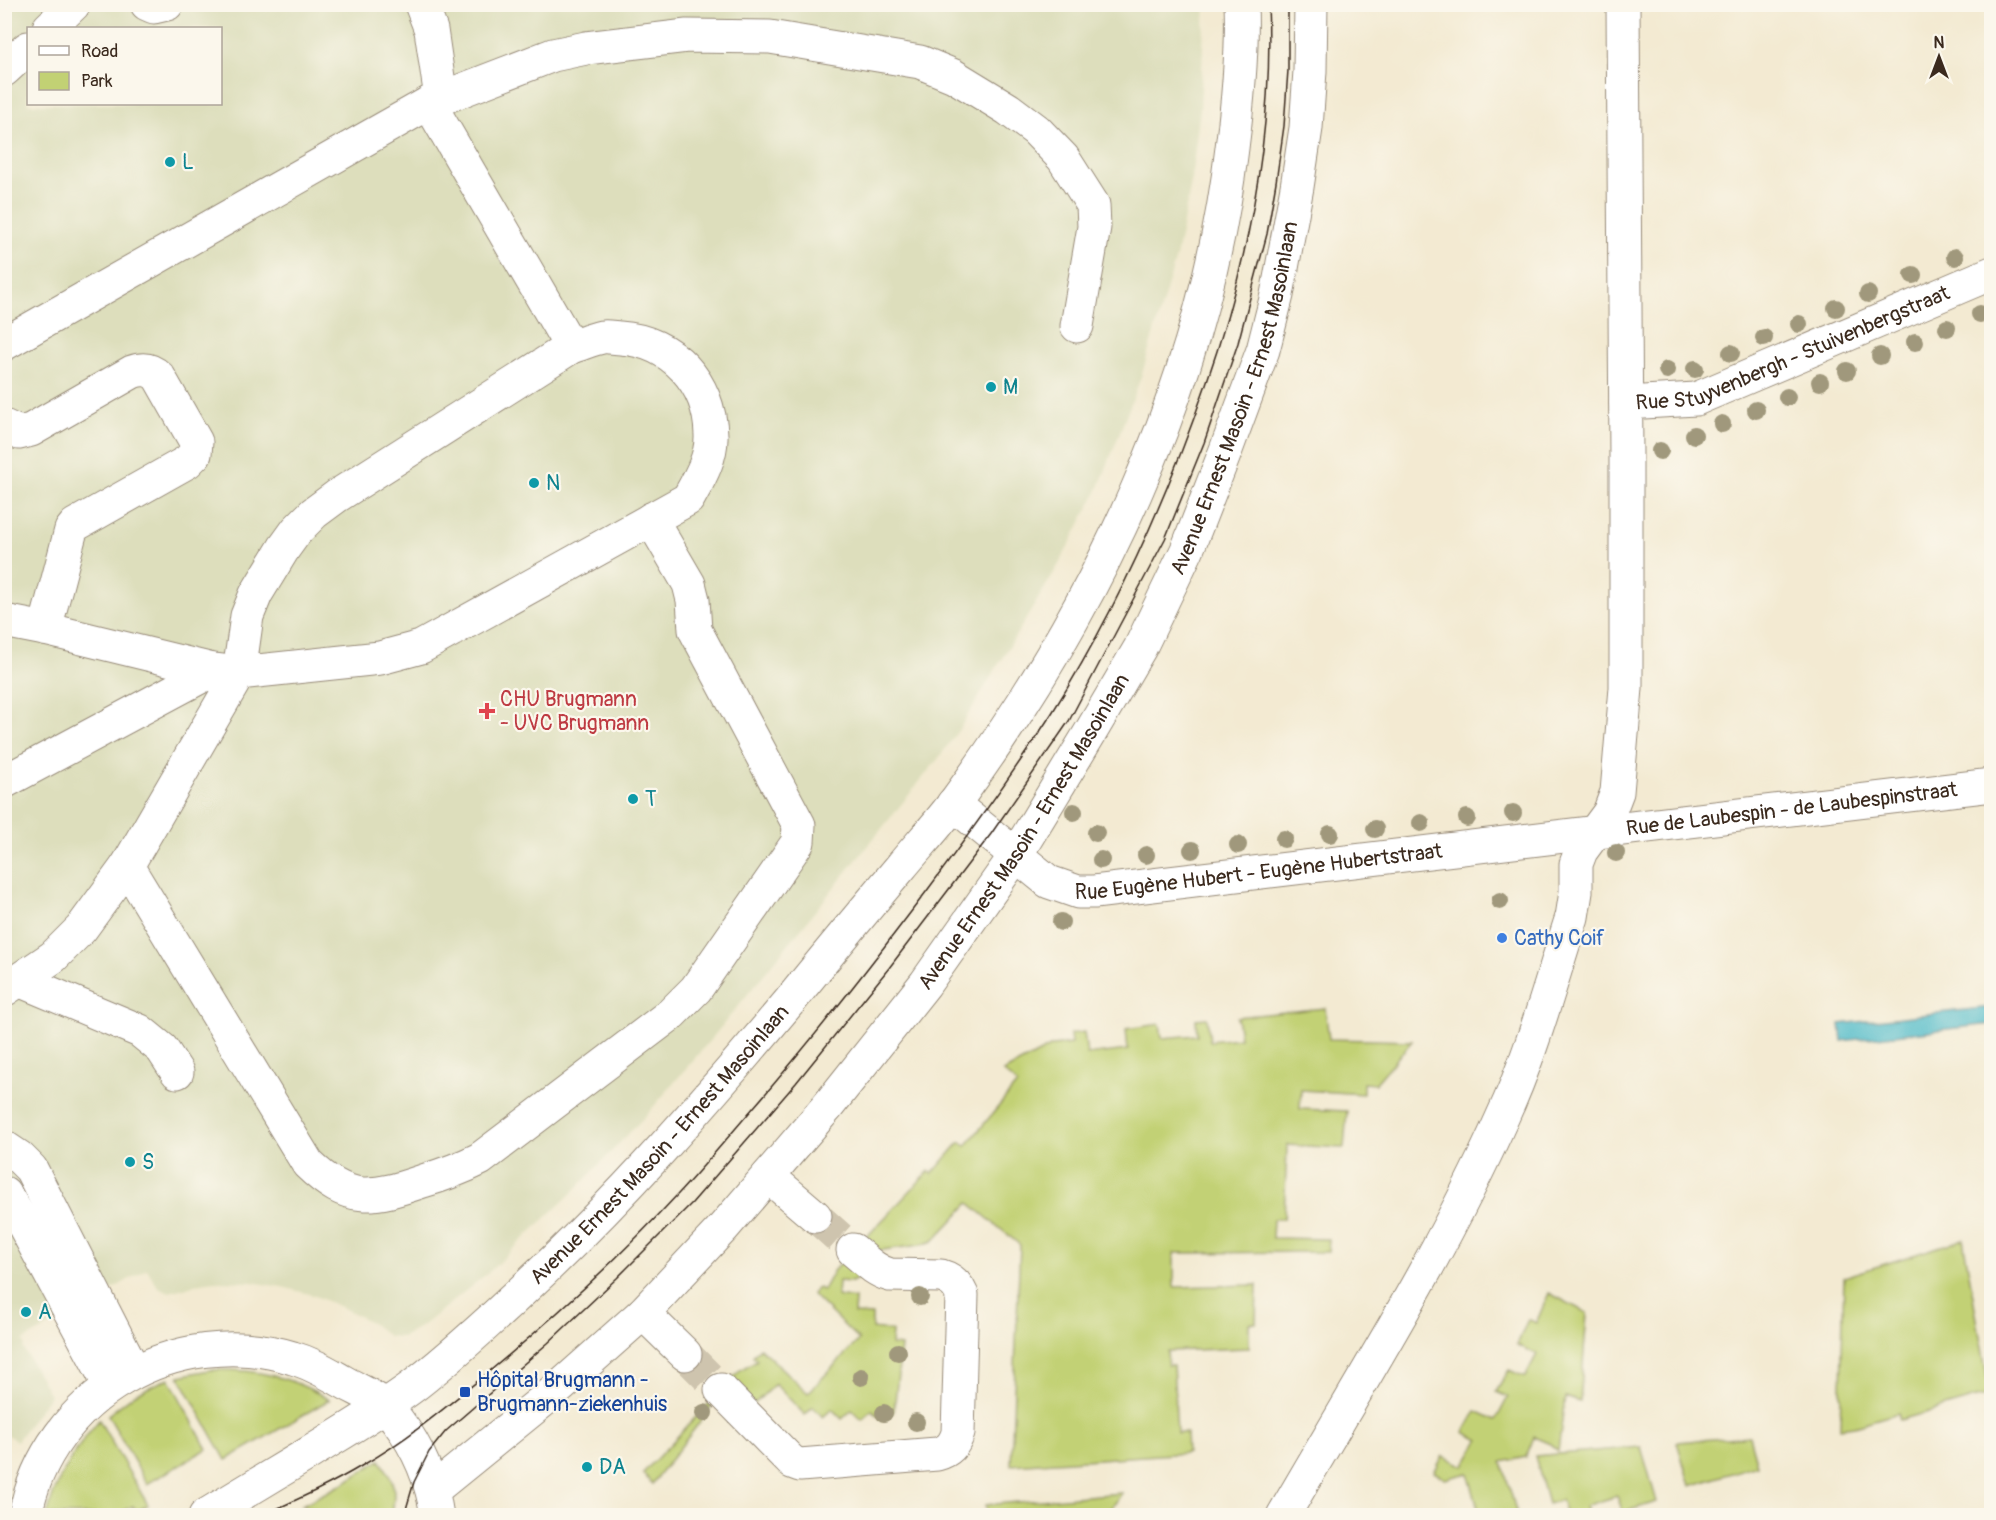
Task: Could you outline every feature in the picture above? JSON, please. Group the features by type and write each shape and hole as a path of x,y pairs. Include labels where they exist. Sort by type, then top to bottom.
{"street":[{"path":"50,27 74,4"},
{"path":"147,4 154,6 167,4"},
{"path":"421,4 431,30 435,100 571,347"},
{"name":"Avenue Ernest Masoin - Ernest Masoinlaan","path":"206,1515 386,1406 422,1379 495,1316 576,1241 648,1165 753,1045 953,804 1026,698 1078,610 1124,520 1161,430 1196,333 1221,230 1236,120 1241,4"},
{"name":"Avenue Ernest Masoin - Ernest Masoinlaan","path":"435,1503 643,1313 723,1228 828,1106 925,984 1016,855 1140,648 1187,549 1263,350 1280,283 1306,128 1311,4"},
{"path":"1283,1515 1459,1210 1503,1118 1519,1079 1572,917 1576,892 1576,864 1581,850 1609,813 1617,792 1626,688 1623,4"},
{"path":"4,344 435,100 553,55 586,48 687,36 770,37 920,62 954,76 1008,109 1036,130 1063,158 1082,185 1093,206 1095,227 1077,326"},
{"path":"4,70 27,49"},
{"name":"Rue Stuyvenbergh - Stuivenbergstraat","path":"1626,403 1696,399 1992,273"},
{"path":"4,621 226,672 380,658 421,647 688,499 705,469 712,436 707,404 692,374 667,352 637,339 603,337 571,347 337,496 314,513 284,548 256,594 226,672 127,866 81,929 53,957 12,985"},
{"path":"4,426 19,433 31,430 132,372 144,369 155,373 159,378 196,442 195,454 187,462 75,525 71,530 45,629"},
{"path":"127,866 308,1164 323,1179 343,1189 364,1195 386,1194 462,1168 480,1159 671,1014 696,988 798,842 800,834 798,825 695,630 693,600 689,584 651,519"},
{"path":"4,782 226,672"},
{"name":"Rue de Laubespin - de Laubespinstraat","path":"1593,833 1992,785"},
{"name":"Rue Eugène Hubert - Eugène Hubertstraat","path":"953,804 1049,882 1078,892 1095,892 1593,833"},
{"path":"12,985 140,1031 162,1049 177,1072"},
{"path":"4,1147 31,1169 122,1378"},
{"path":"768,1176 815,1216"},
{"path":"4,1193 122,1378"},
{"path":"721,1390 792,1462 800,1465 937,1455 952,1447 958,1433 962,1295 959,1288 948,1278 941,1276 883,1273 876,1270 853,1250"},
{"path":"643,1313 685,1354"},
{"path":"25,1515 34,1481 47,1455 64,1430 78,1413 122,1378 164,1358 207,1349 237,1348 268,1352 317,1367 386,1406 408,1435 423,1463 435,1503"}],"shaded area":[{"name":"CHU Brugmann - UVC Brugmann","path":"4,5 1205,5 1200,109 1190,188 1176,257 1141,377 1097,492 1058,566 960,728 938,759 717,1032 649,1112 576,1189 489,1272 423,1325 402,1337 388,1336 370,1322 313,1295 251,1282 216,1281 170,1292 158,1287 147,1269 23,1341 25,1346 23,1348 50,1395 17,1441 4,1433"}],"green space":[{"path":"1325,1008 1329,1039 1412,1041 1375,1084 1363,1083 1363,1094 1301,1090 1300,1109 1347,1111 1344,1148 1287,1145 1284,1219 1273,1219 1272,1238 1329,1239 1328,1252 1174,1253 1174,1287 1257,1285 1256,1323 1249,1323 1249,1348 1167,1351 1168,1365 1173,1365 1177,1433 1186,1433 1187,1453 1011,1465 1020,1245 969,1203 933,1241 921,1245 867,1252 857,1247 929,1171 932,1174 960,1142 966,1146 1017,1084 1003,1072 1052,1046 1071,1044 1070,1034 1084,1032 1087,1055 1128,1050 1126,1029 1160,1024 1162,1038 1197,1035 1196,1019 1207,1018 1210,1041 1240,1038 1237,1017"},
{"path":"1963,1239 1990,1394 1900,1420 1898,1413 1840,1428 1844,1277"},
{"path":"847,1257 853,1261 857,1279 852,1282 838,1281 837,1296 855,1299 854,1314 872,1315 872,1329 892,1331 891,1345 901,1346 894,1411 883,1421 872,1410 862,1420 852,1410 842,1419 832,1409 823,1417 813,1407 805,1415 775,1384 754,1404 726,1385 740,1370 757,1360 753,1356 760,1348 808,1393 859,1340 812,1294 818,1288 823,1290 834,1270"},
{"path":"1549,1293 1587,1313 1580,1402 1565,1397 1558,1451 1550,1444 1534,1437 1526,1457 1502,1462 1517,1514 1480,1515 1468,1473 1445,1479 1434,1472 1443,1456 1464,1466 1479,1440 1464,1432 1476,1411 1496,1420 1508,1397 1496,1392 1509,1370 1525,1377 1537,1354 1517,1345 1528,1319 1536,1323"},
{"path":"209,1370 241,1370 272,1375 301,1385 329,1400 226,1460 179,1376"},
{"path":"169,1378 207,1449 147,1484 108,1415 135,1394"},
{"path":"716,1396 716,1401 652,1484 643,1473"},
{"path":"99,1420 148,1505 137,1511 133,1506 116,1515 47,1515 67,1464"},
{"path":"1749,1436 1757,1465 1690,1486 1677,1442"},
{"path":"1641,1447 1657,1502 1623,1512 1617,1496 1585,1506 1588,1516 1566,1515 1561,1500 1548,1504 1535,1456"},
{"path":"380,1460 393,1486 392,1515 328,1515 302,1505 344,1483"},
{"path":"1122,1493 1107,1515 987,1515 985,1505"}],"water":[{"path":"1991,1007 1991,1024 1842,1041 1840,1024"}],"tunnel":[{"path":"815,1216 853,1250"},
{"path":"685,1354 721,1390"}],"tram line":[{"path":"261,1516 338,1479 411,1434 536,1332 633,1241 708,1161 842,1001 959,848 1037,736 1097,635 1138,554 1174,471 1220,341 1245,246 1262,150 1267,102 1268,4"},
{"path":"404,1516 414,1482 429,1452 446,1431 548,1343 617,1278 692,1203 796,1083 889,968 991,834 1069,721 1165,539 1204,443 1238,343 1267,234 1276,182 1284,126 1288,70 1288,4"}],"place":[{"name":"L","path":"170,162"},
{"name":"M","path":"991,387"},
{"name":"N","path":"534,483"},
{"name":"CHU Brugmann - UVC Brugmann","path":"487,711"},
{"name":"T","path":"633,799"},
{"name":"Cathy Coif","path":"1502,938"},
{"name":"S","path":"130,1162"},
{"name":"A","path":"26,1312"},
{"name":"Hôpital Brugmann - Brugmann-ziekenhuis","path":"465,1392"},
{"name":"DA","path":"587,1467"}]}
